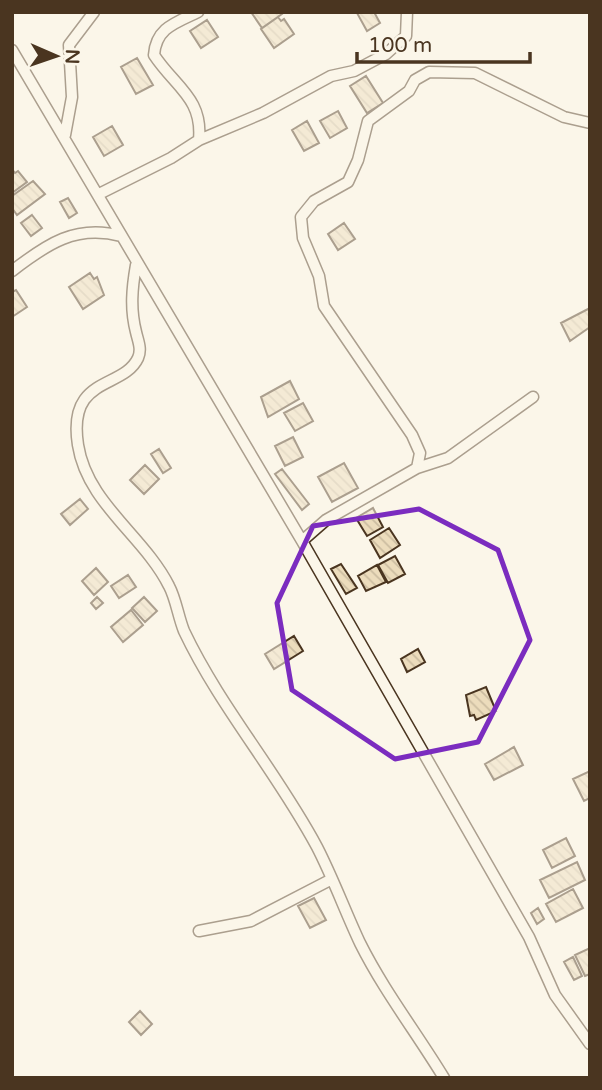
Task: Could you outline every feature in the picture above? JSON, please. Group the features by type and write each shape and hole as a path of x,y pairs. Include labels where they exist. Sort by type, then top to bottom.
{"street":[{"path":"65,135 72,97 69,45 94,12"},
{"path":"198,12 165,29 155,39 154,55 197,109 201,120 199,140"},
{"path":"99,194 171,158 199,140 263,113 331,76 355,71 387,54 406,36 407,12"},
{"path":"12,50 65,135 136,265 302,541 529,937 555,995 590,1044"},
{"path":"417,468 420,453 412,435 324,306 319,276 303,239 301,217 314,201 348,182 358,160 368,121 409,91 415,80 429,72 475,73 564,117 590,123"},
{"path":"12,271 53,241 78,234 121,236"},
{"path":"136,265 131,295 140,345 138,358 129,369 89,391 79,415 78,444 85,470 108,506 170,587 185,631 242,730 292,803 386,991 443,1078"},
{"path":"302,541 326,520 417,468 458,452 533,397"},
{"path":"199,931 251,921 332,879"}],"highlighted area":[{"path":"419,509 498,550 530,640 478,742 395,759 292,690 277,603 313,526"}],"building":[{"path":"251,12 281,12 282,14 262,28"},
{"path":"374,12 380,23 367,31 357,13"},
{"path":"278,17 281,21 284,19 294,34 274,48 261,29"},
{"path":"207,20 218,37 201,48 190,31"},
{"path":"137,58 153,85 136,94 121,67"},
{"path":"366,76 383,103 367,113 350,86"},
{"path":"338,111 347,128 330,138 320,121"},
{"path":"307,121 319,143 304,151 292,130"},
{"path":"112,126 123,145 104,156 93,137"},
{"path":"12,169 15,173 18,171 27,182 12,193"},
{"path":"33,181 45,194 17,215 12,208 12,196"},
{"path":"68,198 77,213 69,218 60,202"},
{"path":"32,215 42,228 31,236 21,223"},
{"path":"344,223 355,239 338,250 328,234"},
{"path":"90,273 94,279 97,277 104,295 83,309 69,287"},
{"path":"16,290 27,307 12,317 12,292"},
{"path":"590,308 590,327 570,341 561,323"},
{"path":"290,381 299,399 268,417 261,397"},
{"path":"303,403 313,421 295,431 284,413"},
{"path":"293,437 303,457 285,466 275,446"},
{"path":"159,449 171,468 163,473 151,454"},
{"path":"344,463 358,488 332,502 318,477"},
{"path":"145,465 159,479 144,494 130,480"},
{"path":"282,469 309,504 302,510 275,474"},
{"path":"80,499 88,509 70,525 61,514"},
{"path":"373,508 383,527 367,536 356,518"},
{"path":"389,528 400,545 380,558 370,540"},
{"path":"395,556 405,574 388,583 378,565"},
{"path":"341,564 357,588 346,594 331,569"},
{"path":"377,565 386,582 366,591 358,576"},
{"path":"96,568 108,582 94,595 82,581"},
{"path":"128,575 136,587 119,598 111,586"},
{"path":"97,597 103,603 96,609 91,603"},
{"path":"144,597 157,611 145,622 132,608"},
{"path":"131,610 143,625 123,642 111,627"},
{"path":"294,636 303,651 274,669 265,654"},
{"path":"418,649 425,662 407,672 401,659"},
{"path":"486,687 496,711 476,720 474,715 470,716 466,695"},
{"path":"514,747 523,765 494,780 485,764"},
{"path":"590,771 590,798 584,801 573,779"},
{"path":"566,838 575,856 552,868 543,850"},
{"path":"577,862 585,880 549,898 540,880"},
{"path":"573,889 583,908 556,922 546,904"},
{"path":"314,898 326,920 310,928 298,906"},
{"path":"538,908 544,919 537,924 531,913"},
{"path":"590,948 590,974 585,976 575,955"},
{"path":"573,957 582,976 574,980 564,962"},
{"path":"140,1011 152,1024 141,1035 129,1022"}]}
